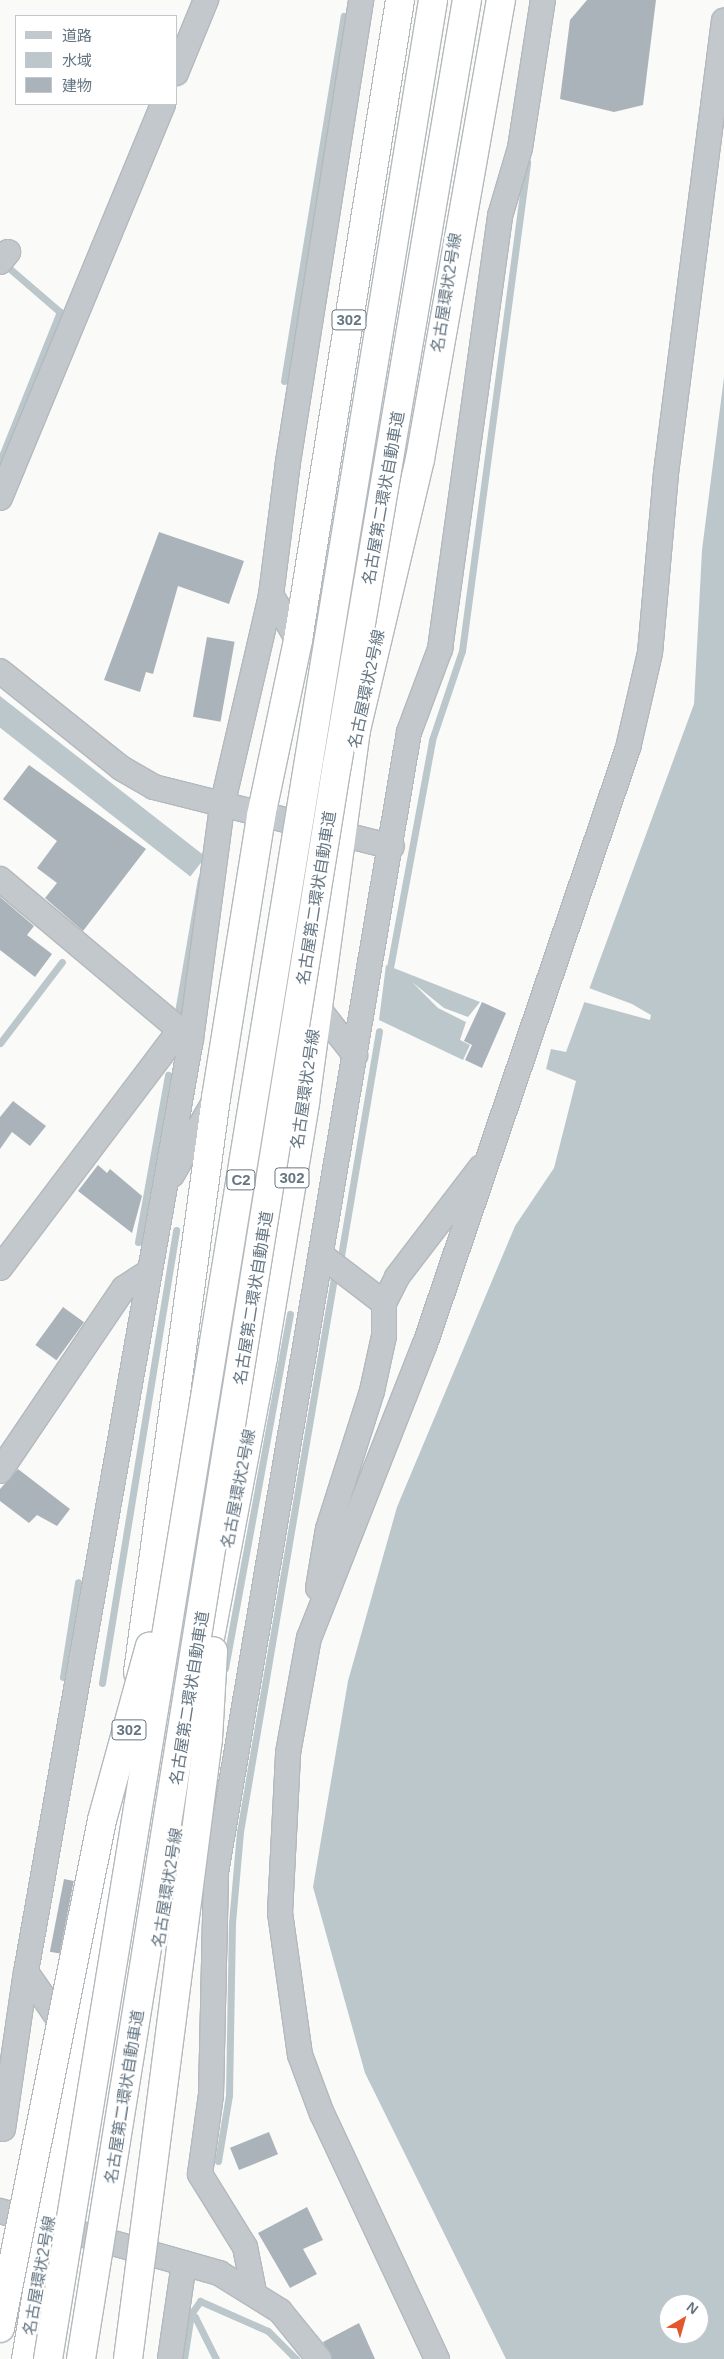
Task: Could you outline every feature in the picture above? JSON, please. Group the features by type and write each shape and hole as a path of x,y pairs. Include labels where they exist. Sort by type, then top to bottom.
{"highway":[{"name":"名古屋環状2号線","path":"26,2359 79,2048 133,1709 216,1098 261,816 298,640 400,0"},
{"name":"名古屋第二環状自動車道","path":"48,2359 433,0"},
{"name":"名古屋第二環状自動車道","path":"81,2359 222,1495 336,775 467,0"},
{"name":"名古屋環状2号線","path":"92,2359 206,1664 263,1358 318,1008 356,730 420,459 501,0"},
{"path":"128,2359 208,1739 222,1495"},
{"path":"0,2328 102,1820 188,1508"}],"street":[{"path":"178,68 206,0"},
{"path":"254,2292 245,2247 200,2174 211,2095 216,1873 392,847 410,732 440,649 500,216 520,148 543,0"},
{"path":"3,2129 26,1972 98,1575 158,1215 222,806 271,595 288,462 354,3"},
{"path":"309,1638 425,1344 493,1152 628,748 650,652 666,473 724,21"},
{"path":"0,498 163,105"},
{"path":"271,595 298,640"},
{"path":"0,671 121,768 154,787 261,816 392,847"},
{"path":"0,879 185,1035"},
{"path":"318,1008 356,1055"},
{"path":"0,1268 185,1035"},
{"path":"158,1215 174,1171 216,1098"},
{"path":"437,2359 322,2114 300,2055 280,1913 281,1842 290,1735 328,1529 384,1336 384,1303 398,1277 493,1152"},
{"path":"321,1256 384,1303"},
{"path":"0,1471 124,1288 147,1273"},
{"path":"26,1972 79,2048"},
{"path":"0,2262 7,2214 219,2273 254,2292 280,2311 319,2359"},
{"path":"170,2359 184,2263"}],"water":[{"path":"724,377 724,2359 506,2359 365,2073 313,1887 348,1681 397,1507 515,1226 554,1168 576,1081 546,1069 551,1049 566,1052 694,704 702,550"},
{"path":"0,696 206,857 190,876 0,728"},
{"path":"386,965 480,1002 468,1017 444,1008 412,982 438,1008 466,1022 460,1040 470,1045 463,1060 379,1020"}],"pier":[{"path":"589,988 632,1004 651,1015 650,1020 584,1002"}],"building":[{"path":"587,0 656,0 643,105 614,112 560,99 570,20"},
{"path":"159,532 244,561 229,604 178,586 153,674 146,672 140,692 104,680"},
{"path":"207,637 235,642 221,722 193,717"},
{"path":"29,765 146,849 83,931 45,898 57,883 37,868 57,841 3,799"},
{"path":"0,897 34,926 27,935 52,954 35,977 0,950"},
{"path":"482,1002 506,1013 482,1068 465,1060 472,1045 464,1041"},
{"path":"13,1101 46,1126 30,1146 12,1132 0,1149 0,1117"},
{"path":"98,1165 107,1173 110,1169 142,1196 132,1233 78,1191"},
{"path":"63,1307 84,1322 56,1360 35,1345"},
{"path":"18,1469 70,1509 57,1526 37,1515 29,1523 0,1501 0,1489"},
{"path":"64,1879 74,1881 60,1954 50,1952"},
{"path":"269,2132 278,2154 239,2170 230,2148"},
{"path":"307,2207 323,2240 303,2249 317,2274 290,2288 258,2233"},
{"path":"359,2323 375,2359 332,2359 323,2342"}],"waterway":[{"path":"284,381 344,16"},
{"path":"389,973 432,740 462,651 527,162"},
{"path":"0,461 60,312 10,269"},
{"path":"178,1012 201,879"},
{"path":"0,1043 62,962"},
{"path":"341,1256 379,1031"},
{"path":"138,1242 168,1075"},
{"path":"102,1683 176,1230"},
{"path":"218,2161 229,2095 232,1923 240,1832 334,1278"},
{"path":"225,1668 290,1314"},
{"path":"63,1677 78,1582"},
{"path":"184,2359 191,2314 200,2301 268,2331 296,2359"},
{"path":"187,2313 195,2317 216,2359"}]}
